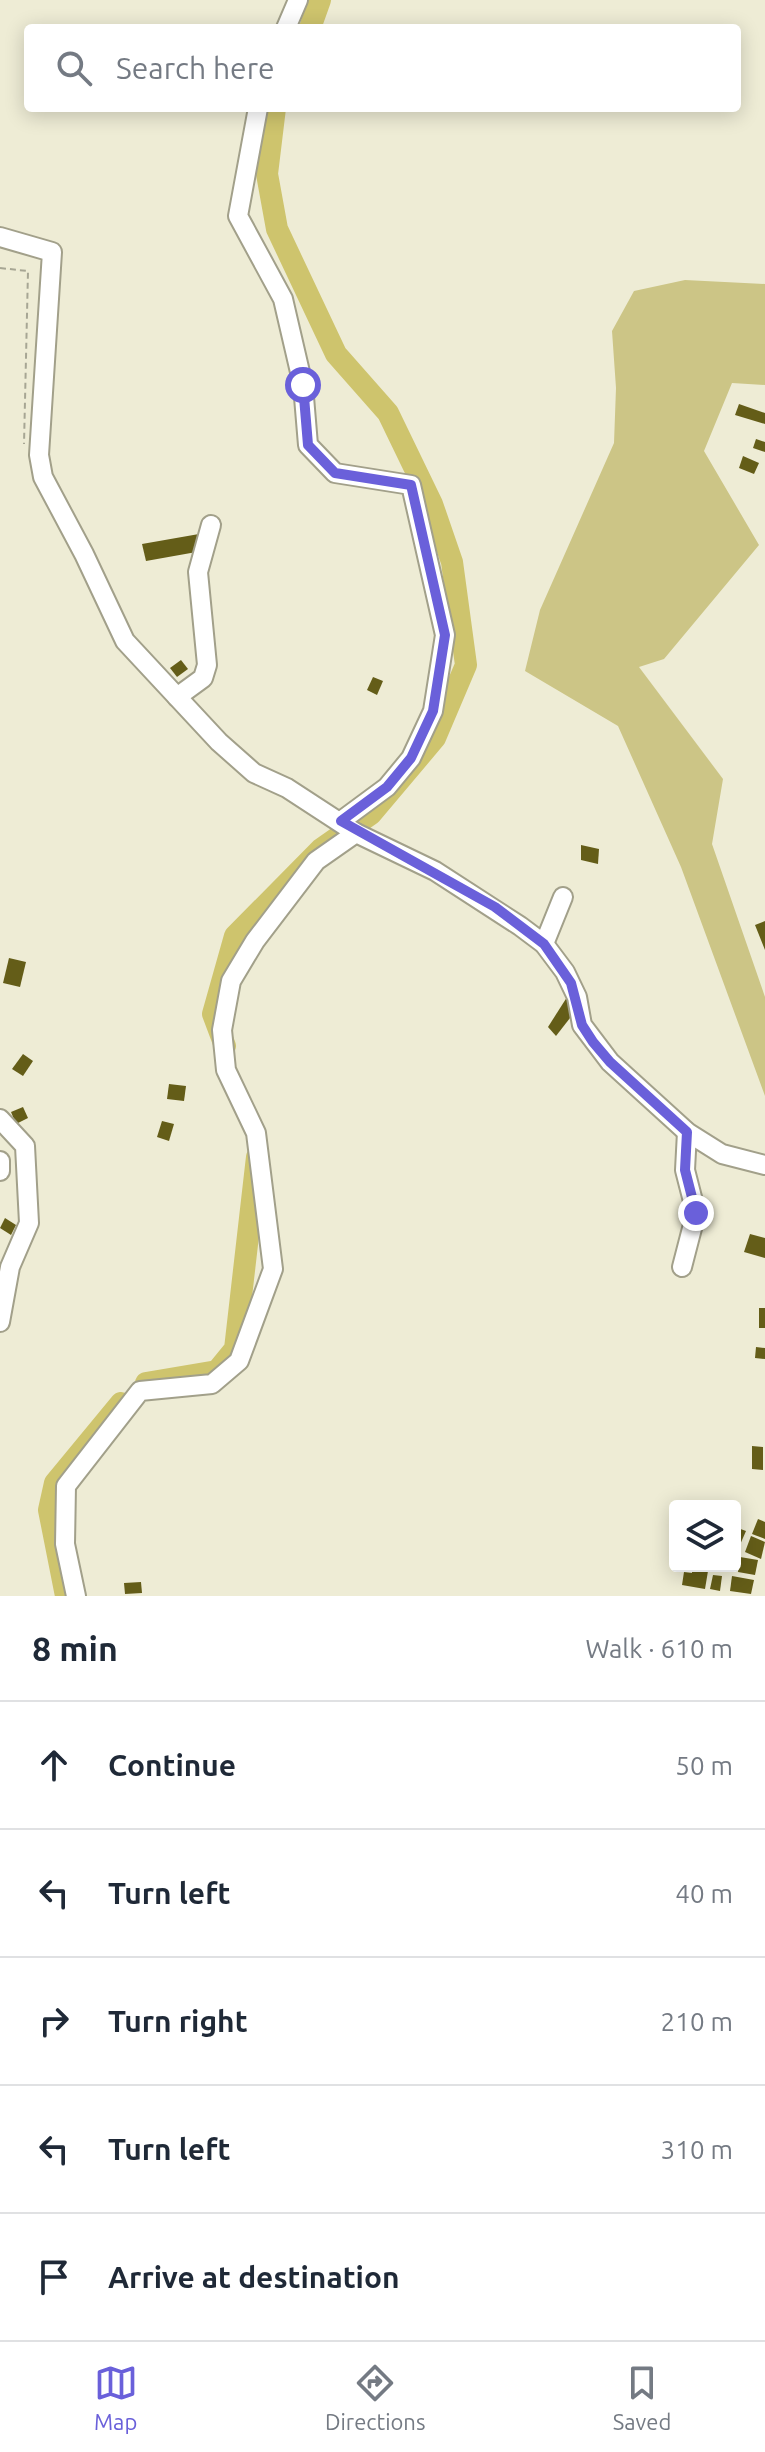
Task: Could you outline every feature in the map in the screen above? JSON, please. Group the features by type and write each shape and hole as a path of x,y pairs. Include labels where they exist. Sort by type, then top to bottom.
{"street":[{"path":"288,24 298,0"},
{"path":"76,1596 65,1544 66,1486 140,1391 212,1384 239,1361 273,1269 256,1133 226,1070 222,1030 231,981 255,941 316,861 411,758 433,711 445,635 411,485 335,473 308,445 303,385 283,299 238,216 257,112"},
{"path":"0,237 52,252 54,260 46,317 39,455 43,477 125,641 254,773 287,788 349,827 403,853 495,907 544,944 571,983 582,1025 610,1062 687,1132 722,1154 765,1165"},
{"path":"177,697 203,678 207,665 198,572 211,525"},
{"path":"544,944 563,897"},
{"path":"0,1119 25,1146 29,1223 10,1267 0,1322"},
{"path":"682,1267 696,1213 685,1170 687,1132"},
{"path":"0,1161 0,1171"}],"path":[{"path":"0,268 28,271 22,443 32,446"}],"shaded area":[{"path":"685,280 765,284 765,385 732,383 704,451 759,545 664,659 639,667 723,779 712,844 765,997 765,1096 681,867 618,726 525,671 540,610 614,443 616,388 612,331 634,291"}],"building":[{"path":"739,404 765,413 765,424 735,415"},
{"path":"756,439 765,442 765,452 753,448"},
{"path":"743,456 759,463 754,474 739,468"},
{"path":"199,534 202,551 146,561 142,544"},
{"path":"181,660 188,669 177,677 170,668"},
{"path":"373,677 383,681 377,695 367,690"},
{"path":"581,845 599,849 598,864 581,860"},
{"path":"765,921 765,950 755,925"},
{"path":"9,958 26,962 20,987 3,983"},
{"path":"569,994 577,1009 556,1036 548,1027"},
{"path":"23,1054 33,1061 23,1076 12,1069"},
{"path":"169,1084 186,1086 184,1101 167,1099"},
{"path":"23,1107 28,1118 16,1124 11,1112"},
{"path":"162,1121 174,1124 169,1141 157,1137"},
{"path":"5,1218 16,1225 11,1235 0,1228"},
{"path":"750,1234 765,1238 765,1258 744,1252"},
{"path":"759,1308 765,1308 765,1328 759,1328"},
{"path":"756,1347 765,1348 765,1359 755,1358"},
{"path":"752,1446 763,1447 763,1470 752,1469"},
{"path":"758,1519 765,1522 765,1539 752,1534"},
{"path":"751,1536 765,1542 761,1559 745,1552"},
{"path":"741,1557 758,1560 755,1575 738,1572 741,1572"},
{"path":"684,1572 708,1572 705,1589 682,1585"},
{"path":"713,1575 722,1576 720,1591 710,1589"},
{"path":"732,1576 754,1580 751,1594 730,1591"},
{"path":"141,1582 142,1593 125,1594 124,1583"}],"waterway":[{"path":"311,24 320,0"},
{"path":"225,1046 213,1014 235,936 321,849 371,814 435,738 466,665 452,562 432,504 388,413 336,354 277,229 267,174 275,112"},
{"path":"146,1383 217,1371 235,1349 257,1157"},
{"path":"66,1596 49,1510 55,1483 121,1403"}],"route":[{"path":"303,385 308,445 335,473 411,485 445,635 442,670 433,711 411,758 387,787 341,821 356,833 403,853 495,907 544,944 571,983 582,1025 593,1042 610,1062 687,1132 685,1170 696,1213"}]}
